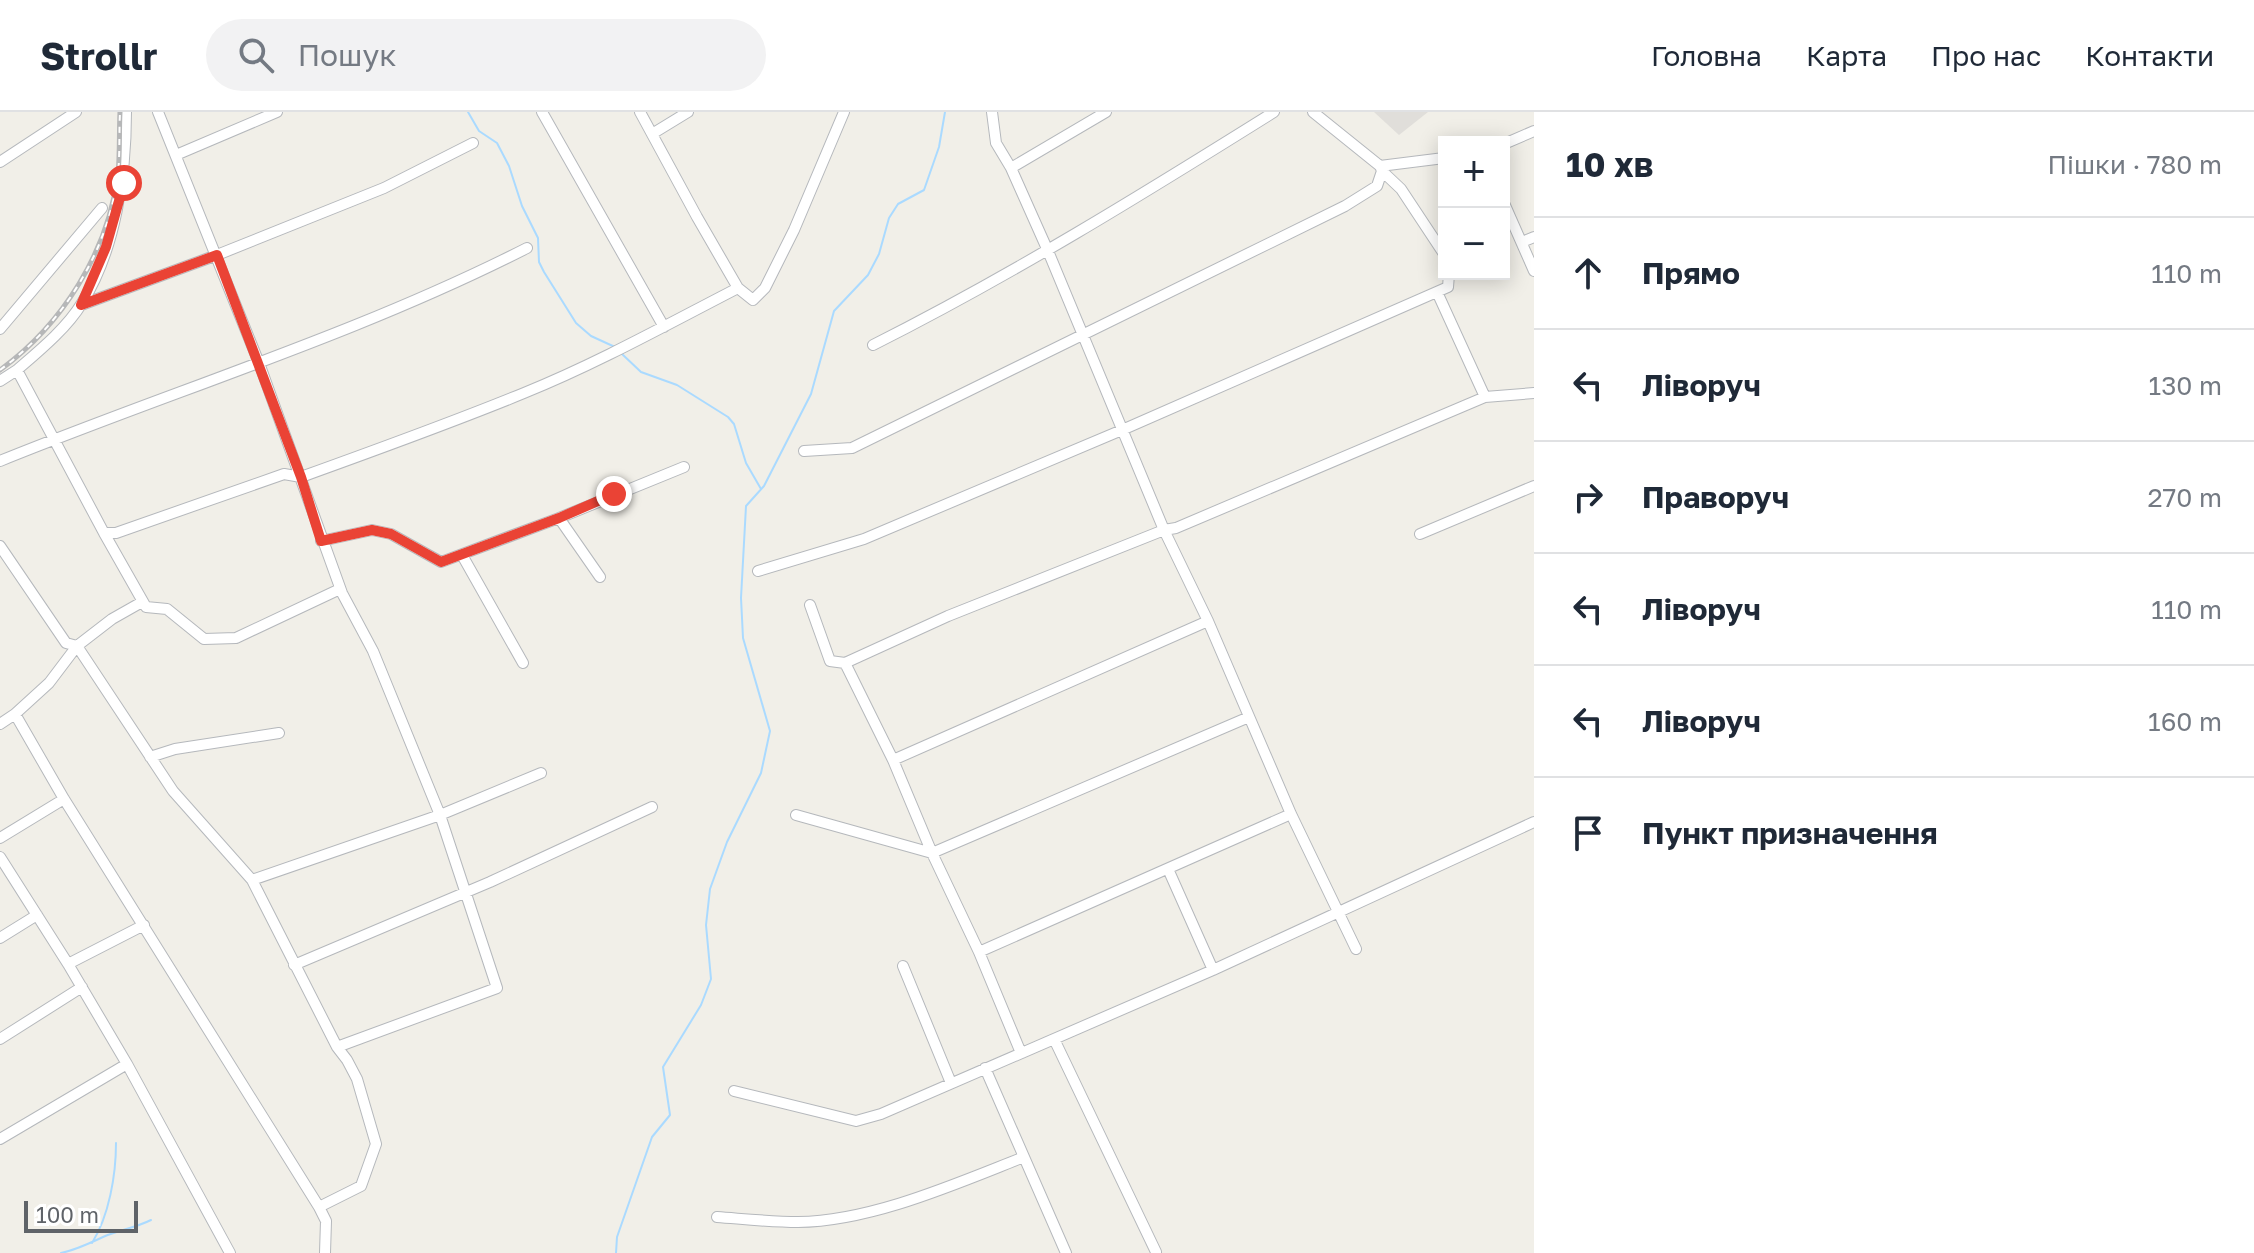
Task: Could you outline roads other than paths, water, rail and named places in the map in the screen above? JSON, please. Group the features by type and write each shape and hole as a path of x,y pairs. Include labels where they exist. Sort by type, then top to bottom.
{"street":[{"path":"0,162 76,112"},
{"path":"0,381 38,352 81,305 102,257 124,183 126,112"},
{"path":"158,112 259,363 340,589 373,651 440,815 497,988 337,1047"},
{"path":"176,155 277,112"},
{"path":"542,112 664,327"},
{"path":"640,112 738,288 753,300 765,288 794,230 844,112"},
{"path":"652,134 688,112"},
{"path":"992,112 996,143 1011,168 1048,251 1164,530 1208,621 1291,814 1356,949"},
{"path":"1011,168 1106,112"},
{"path":"873,345 953,305 1048,251 1274,112"},
{"path":"1313,112 1381,168 1401,189 1438,245"},
{"path":"1510,141 1534,131"},
{"path":"81,305 384,188 473,143"},
{"path":"1381,168 1438,159"},
{"path":"804,451 852,448 1345,206 1377,186 1381,168"},
{"path":"0,329 102,208"},
{"path":"1506,208 1534,271"},
{"path":"1522,242 1534,237"},
{"path":"0,461 259,363 484,270 527,248"},
{"path":"758,571 864,539 1437,292 1448,287 1449,280"},
{"path":"104,533 116,533 284,474 301,477 527,392 738,288"},
{"path":"1437,292 1485,397"},
{"path":"17,370 146,607 167,609 204,639 236,638 340,589"},
{"path":"810,605 830,661 845,663 948,616 1164,530 1176,528 1485,397 1534,393"},
{"path":"321,541 372,530 391,534 441,562 684,467"},
{"path":"1420,534 1534,486"},
{"path":"559,518 600,577"},
{"path":"0,546 66,643 77,646 173,791 252,880 337,1047 357,1079 376,1144 361,1186 319,1207"},
{"path":"462,555 523,663"},
{"path":"0,724 49,683 77,646 112,619 142,602"},
{"path":"893,760 1208,621"},
{"path":"845,663 893,760 1021,1053"},
{"path":"15,714 64,799 319,1207 326,1221 321,1252"},
{"path":"796,815 932,853 1249,717"},
{"path":"150,757 175,749 279,733"},
{"path":"252,880 440,815 541,773"},
{"path":"0,838 64,799"},
{"path":"294,965 652,807"},
{"path":"979,952 1291,814"},
{"path":"734,1091 856,1121 881,1114 1339,914 1534,822"},
{"path":"0,857 127,1064 230,1253"},
{"path":"1168,869 1213,970"},
{"path":"0,938 37,915"},
{"path":"68,964 144,925"},
{"path":"903,966 951,1083"},
{"path":"0,1039 82,987"},
{"path":"1054,1039 1156,1252"},
{"path":"0,1139 127,1064"},
{"path":"985,1068 1066,1253"},
{"path":"717,1217 799,1222 866,1212 935,1192 1024,1157"}],"waterway":[{"path":"468,112 479,131 497,143 509,166 522,206 538,238 539,262 544,272 576,323 591,336 615,347"},
{"path":"616,1253 617,1237 652,1137 670,1115 663,1067 701,1005 711,979 706,925 710,889 727,842 761,773 770,731 743,638 741,598 746,506 764,486 811,394 834,311 868,275 879,254 889,218 898,204 924,190 939,147 945,112"},
{"path":"622,354 641,372 677,385 728,417 734,424 746,463 761,489"},
{"path":"92,1243 110,1195 116,1143"},
{"path":"61,1253 151,1220"}],"railway":[{"path":"0,370 44,331 79,284 93,258 113,203 119,166 120,112"}]}
